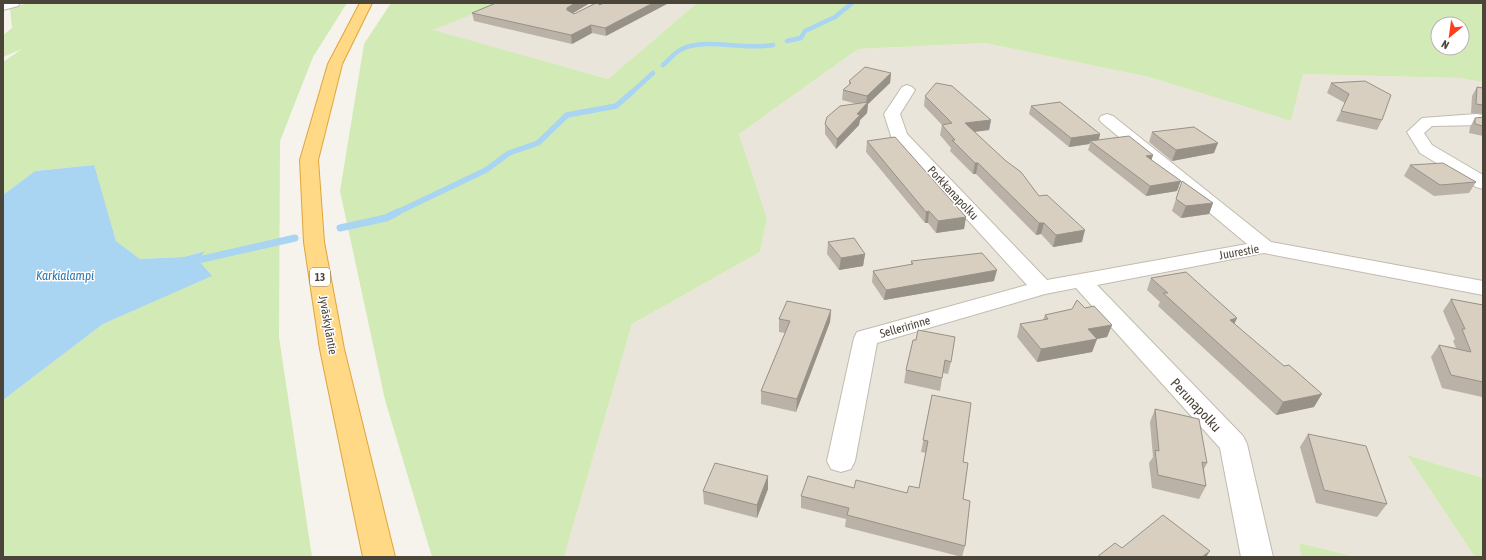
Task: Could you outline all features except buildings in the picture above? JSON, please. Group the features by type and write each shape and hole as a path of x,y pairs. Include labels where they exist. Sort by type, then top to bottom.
{"highway":[{"name":"Jyväskyläntie","path":"366,3 335,64 309,160 314,242 332,349 379,557"}],"street":[{"path":"3,6 14,3"},
{"name":"Porkkanapolku","path":"907,90 892,114 899,136 1042,288"},
{"path":"1107,119 1264,248"},
{"path":"1483,120 1476,119 1428,122 1416,132 1426,150 1483,183"},
{"name":"Juurestie","path":"1042,288 1264,248 1483,288"},
{"name":"Perunapolku","path":"1081,281 1233,444 1257,557"},
{"name":"Selleririnne","path":"841,461 866,338 1042,288"}],"shaded area":[{"path":"501,3 697,3 608,79 432,30"},
{"path":"985,43 1149,77 1291,121 1303,74 1459,78 1483,82 1483,478 1407,455 1475,557 1357,557 1299,543 1301,557 564,557 632,324 760,252 767,218 739,134 858,49"}],"green space":[{"path":"28,3 347,3 313,57 280,141 279,337 312,557 3,557 3,400 103,324 211,276 198,260 204,251 184,257 140,259 116,241 93,165 35,171 3,195 3,62 22,49 3,57 3,35 12,28 10,8"},
{"path":"391,3 501,3 433,30 608,79 697,3 1483,3 1483,82 1459,78 1303,74 1291,121 1149,77 985,43 858,49 739,134 767,218 760,252 632,324 564,557 432,557 385,400 340,191 364,44"},
{"path":"1407,455 1483,478 1483,557 1475,557"},
{"path":"1299,543 1357,557 1301,557"}],"water":[{"name":"Karkialampi","path":"94,165 116,241 140,259 184,257 205,251 198,260 212,276 103,324 3,400 3,195 35,171"}],"waterway":[{"path":"787,41 801,38 805,31 835,17 852,3"},
{"path":"663,65 679,50 692,46 703,44 750,46 773,45"},
{"path":"630,94 653,73"},
{"path":"396,213 486,170 509,153 538,143 567,115 616,106 631,93"},
{"path":"340,228 386,218 396,213"},
{"path":"198,260 295,238"}]}
